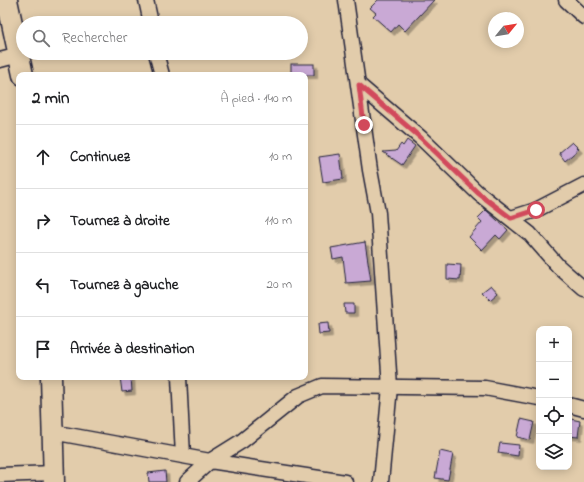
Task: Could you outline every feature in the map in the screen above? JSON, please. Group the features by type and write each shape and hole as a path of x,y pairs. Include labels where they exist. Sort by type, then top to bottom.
{"main road":[{"path":"6,0 16,42"},
{"path":"20,60 22,72"},
{"path":"51,380 54,478"}],"street":[{"path":"146,0 149,16"},
{"path":"346,0 370,170 378,213 390,387 380,482"},
{"path":"566,0 584,17"},
{"path":"0,60 16,56"},
{"path":"158,60 161,72"},
{"path":"359,85 421,138 478,193 530,234 558,266 584,289"},
{"path":"511,218 536,210 584,185"},
{"path":"179,380 183,456"},
{"path":"186,482 210,461 242,441 298,396 322,386 485,388 536,397"},
{"path":"572,406 584,409"},
{"path":"52,432 210,461 345,482"},
{"path":"0,475 54,478"}],"building":[{"path":"378,0 434,0 405,31 398,24 391,32 373,16 376,13 370,8"},
{"path":"291,64 314,64 314,75 308,75 308,72 291,72"},
{"path":"407,140 415,146 402,165 383,152 396,151 401,144 403,146"},
{"path":"572,142 579,149 565,161 559,153"},
{"path":"340,154 343,179 323,182 319,157"},
{"path":"486,210 508,230 500,239 496,235 482,250 469,237 482,222 478,218"},
{"path":"365,242 371,281 346,283 343,257 333,259 331,248"},
{"path":"447,264 461,265 460,280 447,279"},
{"path":"491,285 498,293 490,300 482,292"},
{"path":"344,304 354,304 354,313 345,313"},
{"path":"328,323 329,333 319,334 318,324"},
{"path":"120,380 131,380 132,391 122,392"},
{"path":"521,419 534,422 530,440 517,437"},
{"path":"572,419 580,421 578,437 572,436"},
{"path":"500,443 519,445 518,456 498,453"},
{"path":"440,451 453,454 448,480 435,478"},
{"path":"165,471 166,482 149,482 148,473"}],"route":[{"path":"364,125 359,85 421,138 478,193 511,218 536,210"}]}
